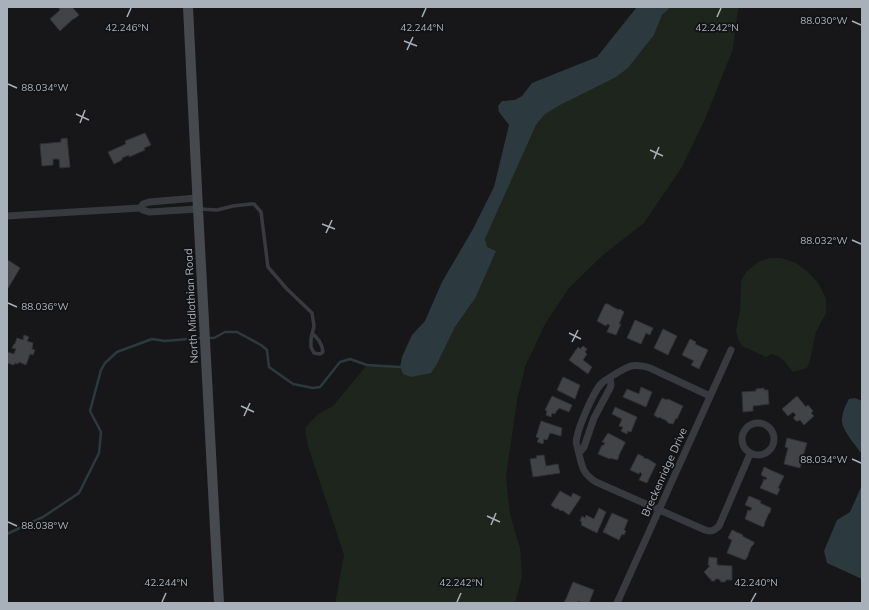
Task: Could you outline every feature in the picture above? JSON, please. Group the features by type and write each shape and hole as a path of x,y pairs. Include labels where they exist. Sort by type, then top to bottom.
{"main road":[{"name":"North Midlothian Road","path":"188,7 219,603"}],"street":[{"path":"140,208 143,204 149,202 197,198"},
{"path":"7,216 140,208 149,212 198,209"},
{"name":"Breckenridge Drive","path":"617,603 731,350"},
{"path":"710,396 650,368 640,365 630,366 605,380 599,386 577,435 576,442 584,472 589,478 596,482 711,532 719,526 750,454"},
{"path":"579,452 584,447 594,418 610,388 610,378"},
{"path":"751,424 764,424 769,427 774,435 772,447 764,455 756,456 750,454 746,451 742,444 742,435 751,424"}],"lane":[{"path":"198,209 217,210 233,206 254,204 261,212 268,267 286,288 312,313 314,326 311,347 314,353 320,354 323,352 320,341 313,334"}],"shaded area":[{"path":"637,7 671,7 662,15 654,35 628,68 616,77 560,105 544,115 536,125 485,239 487,247 496,251 476,297 455,327 431,373 411,377 403,374 400,367 402,357 412,335 425,321 442,282 473,229 494,187 509,125 499,112 498,106 502,101 515,100 522,96 532,83 597,57"},
{"path":"671,7 739,7 733,49 705,119 682,167 644,223 603,255 569,288 545,324 525,367 517,401 506,477 510,514 520,548 522,577 515,603 335,603 344,555 308,446 305,428 318,414 333,406 367,365 400,367 403,374 431,372 437,364 455,327 476,297 496,251 486,247 485,239 536,125 544,115 560,105 628,68 654,35 662,15"},
{"path":"770,258 781,258 796,263 807,271 819,284 826,299 826,313 816,332 807,368 793,372 779,357 771,354 766,357 742,346 736,331 740,311 741,281 746,272 758,262"},
{"path":"855,398 862,401 862,454 847,433 842,421 844,410 849,399"},
{"path":"862,485 862,579 827,563 824,551 837,520 850,512"}],"building":[{"path":"60,7 72,7 79,15 60,31 50,19 60,10"},
{"path":"145,133 151,145 144,148 145,150 129,157 129,155 122,158 122,160 114,164 108,152 126,144 125,141"},
{"path":"67,138 70,167 60,168 59,159 53,159 53,165 42,166 40,144 61,142 61,139"},
{"path":"8,260 20,268 7,290 7,261"},
{"path":"605,304 619,310 620,309 624,312 616,335 607,332 610,325 607,324 606,326 597,321"},
{"path":"635,320 653,328 650,335 646,333 641,344 627,338"},
{"path":"663,329 677,336 668,355 654,348"},
{"path":"24,335 29,337 27,341 33,343 32,349 35,350 33,355 30,354 26,365 19,362 18,364 15,363 14,365 7,363 7,352 14,354 16,349 12,348 17,338 23,340"},
{"path":"690,339 696,342 695,344 708,350 699,369 691,365 694,361 682,355"},
{"path":"583,346 587,349 585,352 587,354 583,360 592,367 588,374 569,360 578,347 580,349"},
{"path":"563,377 580,385 575,399 557,390"},
{"path":"641,387 652,392 646,407 623,397 627,389 639,394"},
{"path":"764,388 764,390 768,390 769,404 753,406 753,411 743,412 742,392 756,391 756,389"},
{"path":"552,396 572,405 569,412 559,408 555,414 552,413 551,417 546,415 547,411 545,410"},
{"path":"797,396 806,407 808,405 813,411 811,413 814,416 804,425 800,420 796,421 794,419 796,415 793,412 788,416 782,409"},
{"path":"662,398 668,399 683,406 673,424 668,423 667,421 654,415"},
{"path":"615,407 637,417 631,432 628,431 627,434 621,431 623,427 619,426 622,419 612,414"},
{"path":"541,421 562,428 561,436 550,433 547,440 544,439 543,444 537,442 539,438 536,437"},
{"path":"608,433 625,442 617,460 598,454 602,445 603,446 605,443 602,442"},
{"path":"787,438 807,443 803,456 805,457 800,468 784,464 788,448 785,447"},
{"path":"638,454 656,464 647,483 639,480 642,474 640,472 639,474 630,470"},
{"path":"544,455 546,466 558,464 560,473 533,477 530,459 537,458 536,456"},
{"path":"764,467 784,476 778,488 780,489 777,495 760,488 764,479 766,480 767,478 761,475"},
{"path":"560,491 571,497 573,493 581,497 569,515 551,505"},
{"path":"749,496 761,501 760,503 771,508 763,527 745,519 748,510 750,511 752,508 745,505"},
{"path":"599,508 606,512 597,533 581,525 582,522 580,521 582,516 585,518 586,515 594,519"},
{"path":"612,513 628,520 624,530 626,531 624,535 622,534 619,540 603,532"},
{"path":"732,530 754,542 745,560 727,553 732,540 728,538"},
{"path":"709,557 717,558 717,565 732,566 732,580 721,582 719,579 715,579 715,581 711,581 711,579 704,572 710,566 708,565"},
{"path":"573,582 594,590 589,603 582,603 578,601 578,603 564,602"}],"waterway":[{"path":"209,338 214,338 225,332 237,332 261,345 267,350 269,367 293,384 313,388 320,387 340,362 350,359 367,365 400,367"},
{"path":"7,534 43,517 79,493 99,453 101,432 90,411 101,370 105,363 117,352 152,339 165,341 200,338"}]}
